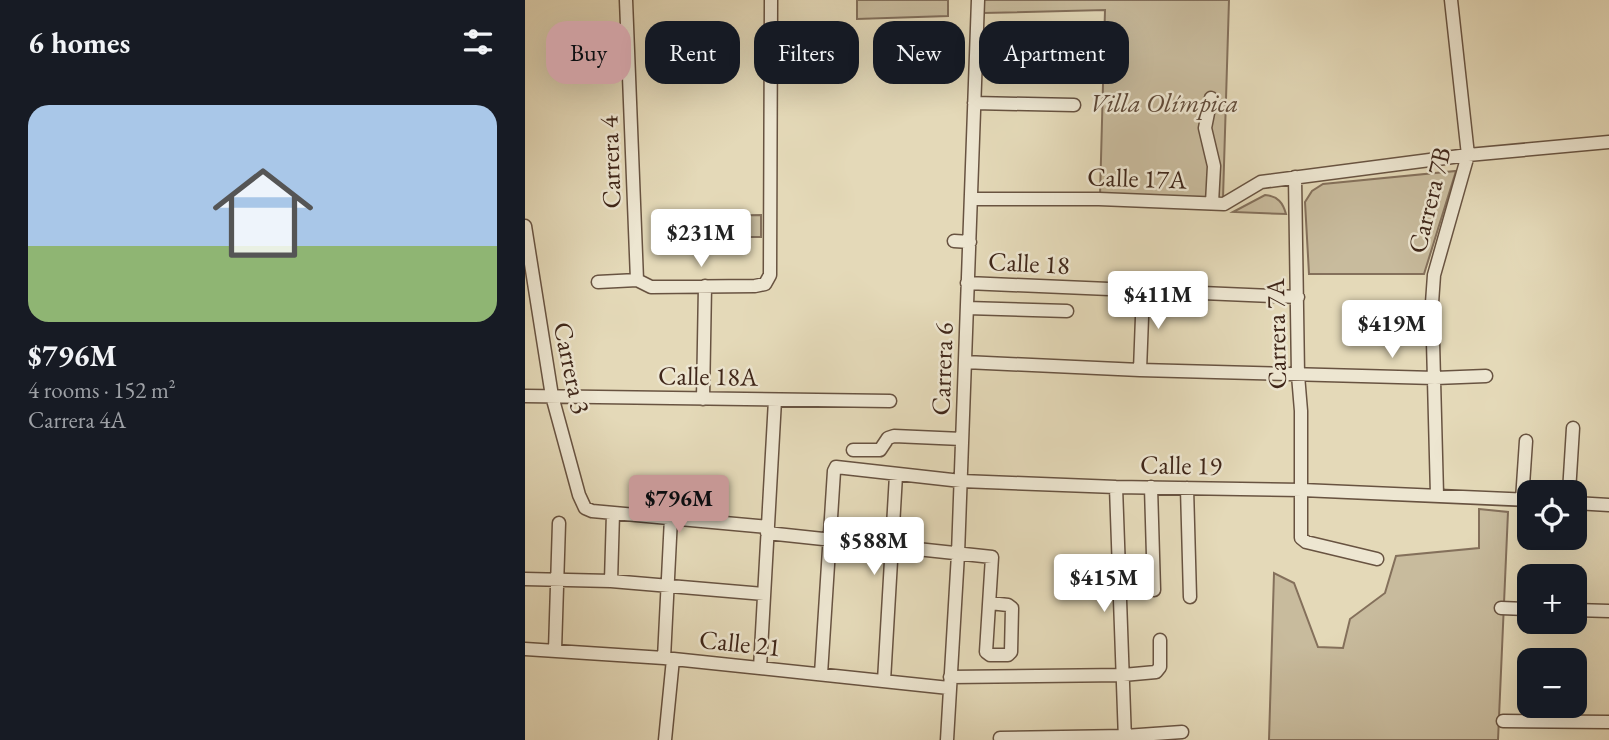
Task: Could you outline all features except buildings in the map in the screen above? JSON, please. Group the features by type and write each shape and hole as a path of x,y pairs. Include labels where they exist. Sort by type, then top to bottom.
{"street":[{"name":"Carrera 4","path":"627,0 637,280"},
{"path":"598,282 637,280 651,287 765,284 770,275 771,0"},
{"name":"Carrera 6","path":"947,740 963,439 978,0"},
{"name":"Carrera 7B","path":"1437,495 1432,303 1434,275 1468,155 1451,0"},
{"path":"1211,99 1205,128 1214,166 1212,204"},
{"path":"974,103 1074,105"},
{"name":"Calle 17A","path":"971,199 1099,199 1212,204 1229,202 1262,182 1468,155 1609,142"},
{"name":"Carrera 7A","path":"1296,177 1301,538 1306,542 1377,559"},
{"name":"Carrera 3","path":"525,226 552,396 579,495 585,508 613,513"},
{"path":"954,241 970,242"},
{"name":"Calle 18","path":"967,283 1298,297"},
{"path":"703,399 705,286"},
{"path":"1140,370 1143,291"},
{"path":"967,308 1067,311"},
{"path":"965,362 1435,378 1486,376"},
{"name":"Calle 18A","path":"525,396 890,401"},
{"path":"760,668 775,400"},
{"path":"1570,480 1573,428"},
{"path":"853,450 880,450 888,438 894,436 963,439"},
{"path":"1526,441 1526,480"},
{"name":"Calle 19","path":"830,541 834,471 840,467 961,481 1302,490 1517,499"},
{"path":"884,681 896,475"},
{"path":"1115,487 1125,738"},
{"path":"1151,487 1154,590"},
{"path":"1187,488 1190,597"},
{"path":"1587,504 1609,505"},
{"path":"611,581 613,513 768,530 830,541 992,556 990,603"},
{"path":"665,740 671,518"},
{"path":"555,650 559,523"},
{"path":"821,674 830,541"},
{"path":"525,579 611,581 764,594"},
{"path":"1501,608 1517,609"},
{"path":"1587,610 1609,611"},
{"name":"Calle 21","path":"525,649 668,659 884,681 950,683 1159,671 1160,640"},
{"path":"1503,721 1609,722"},
{"path":"1000,738 1125,738 1182,732"}],"green space":[{"path":"857,0 948,0 948,16 857,19"},
{"name":"Villa Olímpica","path":"983,0 1229,0 1223,198 1100,196 1103,84 1129,84 1129,21 1105,21 1105,10 983,13"},
{"path":"1456,171 1424,274 1309,274 1305,202 1312,191 1323,184"},
{"path":"1265,195 1279,201 1286,214 1233,212"},
{"path":"761,215 761,237 687,237 687,216"},
{"path":"1479,509 1508,512 1498,740 1269,740 1274,573 1294,583 1318,647 1343,648 1350,619 1385,593 1396,556 1479,548"}]}
